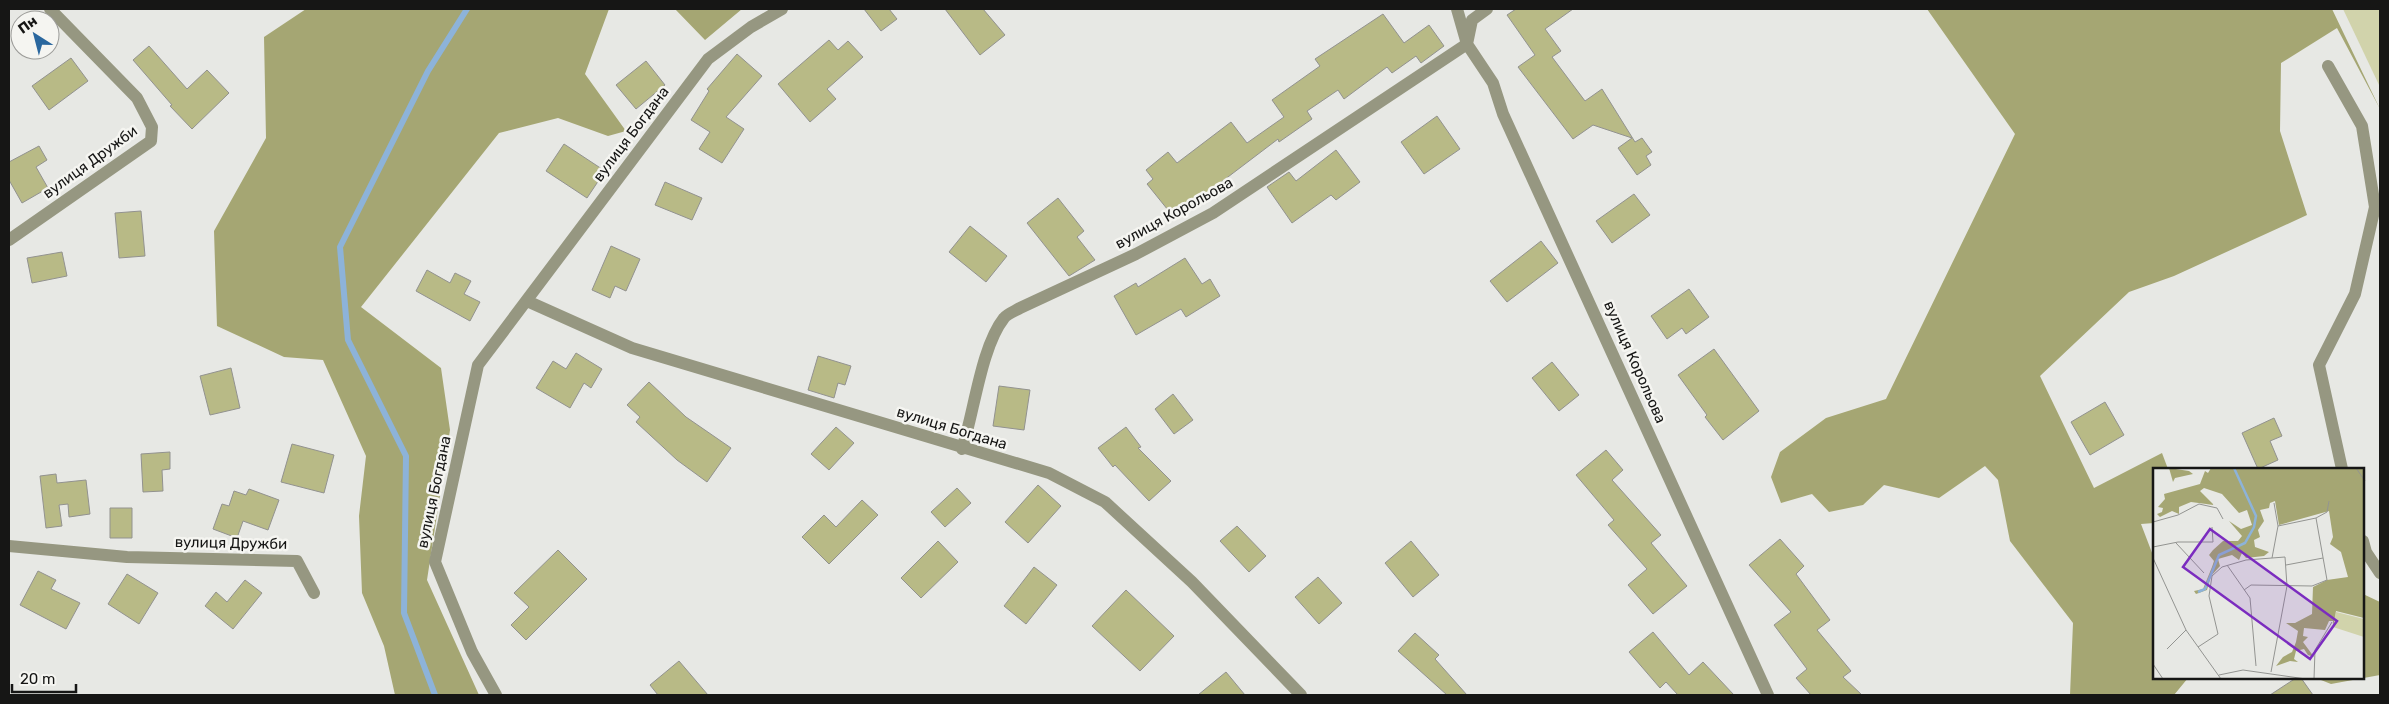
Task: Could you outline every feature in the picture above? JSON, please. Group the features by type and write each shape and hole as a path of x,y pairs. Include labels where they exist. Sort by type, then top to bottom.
{"street":[{"name":"вулиця Дружби","path":"9,240 151,141 152,127 138,98 50,9"},
{"name":"вулиця Богдана","path":"496,695 472,652 435,562 478,365 708,59 752,27 782,9"},
{"name":"вулиця Корольова","path":"1457,9 1467,44 1493,83 1503,114 1768,695"},
{"path":"1467,44 1472,20 1487,9"},
{"name":"вулиця Корольова","path":"962,449 970,426 987,353 1004,318 1020,308 1136,254 1213,213 1467,44"},
{"path":"2328,66 2362,126 2375,207 2355,294 2319,365 2342,468"},
{"name":"вулиця Богдана","path":"527,301 632,348 962,449 1049,473 1105,502 1192,582 1301,695"},
{"path":"2364,545 2366,552 2380,573"},
{"name":"вулиця Дружби","path":"9,546 127,557 297,561 314,593"}],"green space":[{"path":"306,9 609,9 585,74 626,131 608,136 558,118 499,133 361,307 441,368 450,430 427,580 479,695 395,695 384,646 362,593 359,516 366,456 323,360 284,357 217,326 214,231 266,138 264,37"},
{"path":"675,9 742,9 705,40"},
{"path":"1927,9 2332,9 2380,109 2337,28 2281,63 2280,131 2307,215 2174,276 2129,292 2040,376 2094,488 2162,453 2168,468 2153,468 2153,523 2141,524 2153,555 2153,679 2187,679 2174,695 2070,695 2073,623 2010,541 1998,480 1985,466 1939,498 1884,485 1863,505 1829,512 1812,494 1781,503 1771,477 1780,452 1826,418 1886,399 2015,134"},
{"path":"2343,9 2380,9 2380,87"},
{"path":"2364,594 2380,602 2380,675 2364,678"},
{"path":"2318,679 2358,679 2331,684"}],"building":[{"path":"864,9 889,9 897,19 881,31"},
{"path":"945,9 983,9 1005,35 980,55"},
{"path":"1516,9 1573,9 1545,29 1561,51 1552,57 1585,101 1602,89 1635,142 1642,138 1652,152 1646,156 1651,165 1637,175 1618,148 1632,138 1593,125 1573,139 1518,67 1535,55 1507,15"},
{"path":"1383,14 1404,43 1429,25 1444,46 1421,63 1416,56 1392,73 1387,67 1344,99 1338,90 1307,111 1312,119 1279,142 1278,139 1191,205 1189,202 1172,215 1147,184 1153,179 1146,170 1168,152 1177,163 1231,122 1247,143 1284,117 1272,100 1320,66 1315,59"},
{"path":"829,40 838,50 848,41 863,57 827,89 836,99 810,122 778,84"},
{"path":"149,46 187,89 207,70 229,93 192,129 170,106 172,105 133,60"},
{"path":"737,54 762,76 726,117 744,129 722,163 699,149 710,132 691,120 709,91 707,89"},
{"path":"71,58 88,81 49,110 32,86"},
{"path":"646,61 665,85 636,109 616,85"},
{"path":"1437,116 1460,149 1424,174 1401,142"},
{"path":"564,144 605,171 587,198 546,171"},
{"path":"39,146 47,160 36,167 48,188 22,203 9,180 9,162"},
{"path":"1336,150 1360,182 1336,200 1331,195 1292,223 1267,187 1289,172 1296,181"},
{"path":"665,182 702,198 692,220 655,205"},
{"path":"1634,194 1650,215 1612,243 1596,221"},
{"path":"1058,198 1084,231 1077,237 1095,260 1069,276 1027,223"},
{"path":"141,211 145,256 119,258 115,213"},
{"path":"970,226 1007,256 986,282 949,252"},
{"path":"1541,241 1558,263 1507,302 1490,281"},
{"path":"611,246 640,259 626,291 615,286 610,298 592,290"},
{"path":"62,252 67,276 32,283 27,258"},
{"path":"1185,258 1202,284 1210,279 1220,296 1186,317 1181,309 1136,335 1114,296 1136,283 1138,287"},
{"path":"427,270 450,283 455,273 471,281 464,294 480,302 470,321 416,291"},
{"path":"1689,289 1709,317 1686,334 1682,328 1667,339 1651,316"},
{"path":"1714,349 1759,411 1723,440 1705,417 1707,415 1678,375"},
{"path":"576,353 602,369 591,388 584,383 570,408 536,388 553,361 566,369"},
{"path":"818,356 851,366 845,385 838,383 834,398 808,390"},
{"path":"1552,362 1579,395 1559,411 1532,378"},
{"path":"231,368 240,408 210,415 200,376"},
{"path":"649,382 686,417 731,448 707,482 677,460 636,422 640,417 627,405"},
{"path":"999,386 1030,390 1024,430 993,426"},
{"path":"1173,394 1193,420 1174,434 1155,409"},
{"path":"2105,402 2124,435 2090,455 2071,422"},
{"path":"2274,418 2282,436 2270,441 2278,460 2258,468 2242,433"},
{"path":"836,427 854,443 829,470 811,454"},
{"path":"1126,427 1141,447 1138,448 1171,481 1149,501 1115,465 1113,467 1098,448"},
{"path":"292,444 334,455 324,493 281,482"},
{"path":"1606,450 1623,470 1612,480 1661,535 1651,543 1687,586 1653,614 1628,585 1647,569 1608,525 1614,520 1576,475"},
{"path":"170,452 170,469 162,470 163,491 143,492 141,454"},
{"path":"56,474 57,483 86,480 90,514 69,517 68,504 59,505 62,526 46,528 40,476"},
{"path":"1038,485 1061,506 1028,543 1005,522"},
{"path":"957,488 971,503 945,527 931,512"},
{"path":"249,489 279,500 268,530 243,521 237,538 213,529 222,504 229,506 234,491 246,495"},
{"path":"862,500 878,515 829,564 802,537 824,515 836,527"},
{"path":"110,508 132,508 132,538 110,538"},
{"path":"1237,526 1266,556 1249,572 1220,541"},
{"path":"1780,539 1804,566 1796,574 1830,620 1817,630 1851,671 1843,677 1862,695 1811,695 1796,678 1807,669 1774,625 1791,612 1749,565"},
{"path":"938,541 958,562 921,598 901,578"},
{"path":"1411,541 1439,575 1413,597 1385,563"},
{"path":"558,550 587,579 526,640 511,625 529,607 514,593"},
{"path":"1034,567 1057,585 1026,624 1004,606"},
{"path":"38,571 56,580 51,589 80,603 66,629 20,605"},
{"path":"127,574 158,593 139,624 108,604"},
{"path":"1318,577 1342,603 1319,624 1295,597"},
{"path":"245,580 262,593 233,629 205,606 216,592 227,602"},
{"path":"1126,590 1174,636 1140,671 1092,626"},
{"path":"1653,632 1689,675 1703,662 1734,695 1678,695 1666,682 1660,688 1629,652"},
{"path":"1415,633 1439,655 1435,659 1467,695 1447,695 1398,651"},
{"path":"679,661 708,695 658,695 650,685"},
{"path":"1226,672 1245,695 1198,695"},
{"path":"2294,679 2302,679 2313,695 2270,695"}],"waterway":[{"path":"435,695 404,613 406,456 348,340 340,247 428,71 467,9"}]}
